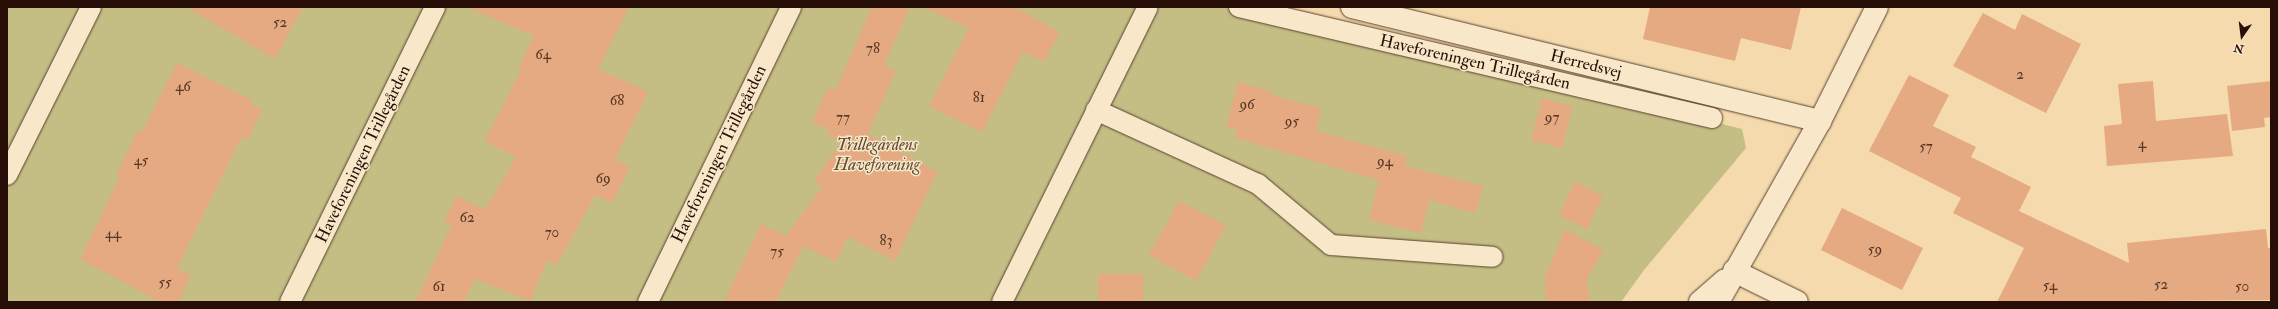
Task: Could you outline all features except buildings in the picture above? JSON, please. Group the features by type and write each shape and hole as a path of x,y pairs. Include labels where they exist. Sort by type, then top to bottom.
{"street":[{"name":"Herredsvej","path":"1352,7 1820,121"},
{"path":"1718,302 1734,271 1820,121 1877,7"},
{"path":"1700,302 1734,271"},
{"path":"1734,271 1797,302"}],"lane":[{"path":"7,175 91,7"},
{"name":"Haveforeningen Trillegården","path":"290,302 435,7"},
{"name":"Haveforeningen Trillegården","path":"648,302 791,7"},
{"path":"1002,302 1148,7"},
{"name":"Haveforeningen Trillegården","path":"1239,7 1712,118"},
{"path":"1096,110 1258,184 1331,245 1493,257"}],"green space":[{"name":"Trillegårdens Haveforening","path":"7,7 1244,7 1742,129 1746,148 1644,270 1621,302 7,302"}]}
